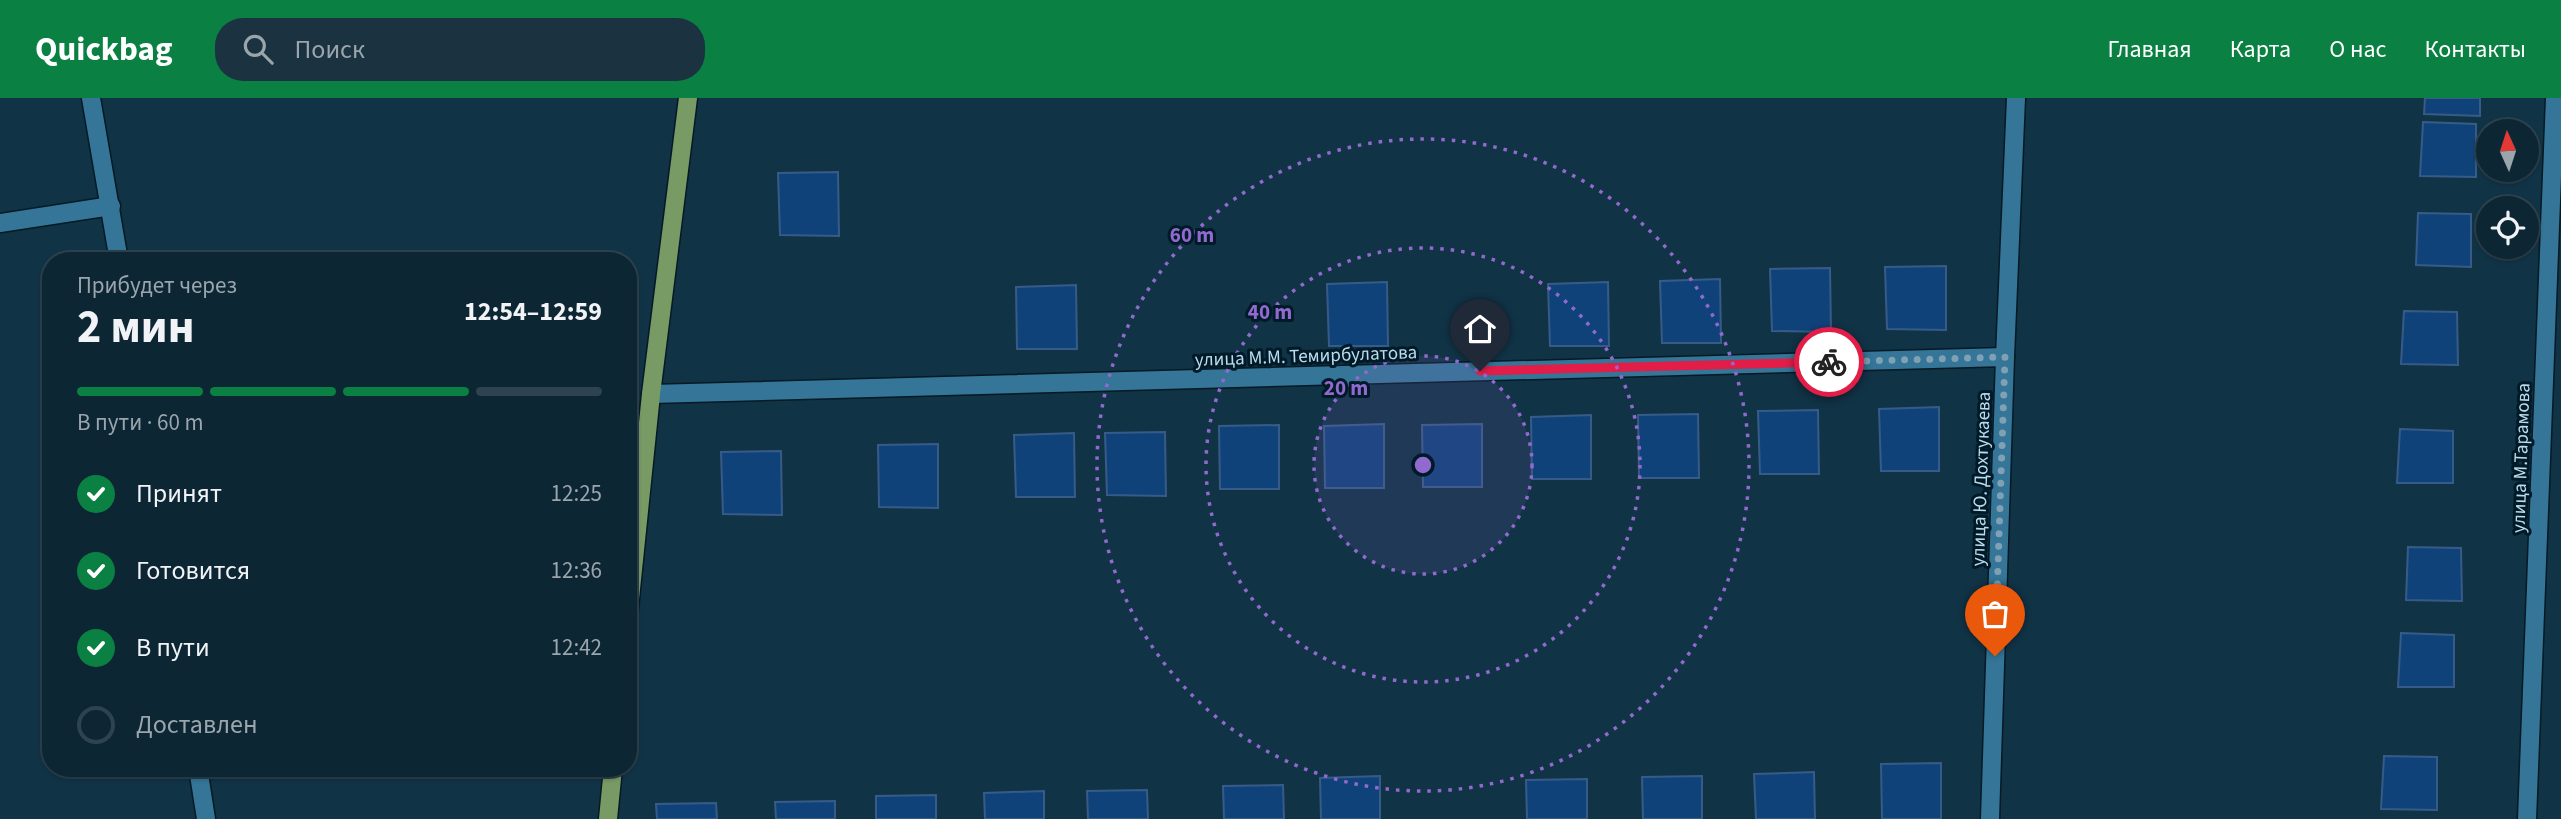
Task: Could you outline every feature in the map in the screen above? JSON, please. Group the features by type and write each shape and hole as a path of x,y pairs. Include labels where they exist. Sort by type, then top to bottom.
{"main road":[{"path":"637,530 688,98"},
{"path":"608,819 612,777"}],"street":[{"path":"91,98 119,252"},
{"name":"улица Ю. Дохтукаева","path":"1990,819 2005,357 2017,98"},
{"name":"улица М.Тарамова","path":"2527,819 2555,98"},
{"path":"0,223 111,206"},
{"name":"улица М.М. Темирбулатова","path":"651,394 2005,357"},
{"path":"199,777 206,819"}],"building":[{"path":"2425,98 2480,98 2480,116 2424,114"},
{"path":"2423,122 2476,124 2476,177 2420,176"},
{"path":"838,172 839,236 780,235 778,173"},
{"path":"2418,213 2471,214 2471,267 2416,265"},
{"path":"1946,266 1946,330 1887,329 1885,267"},
{"path":"1830,268 1831,332 1772,331 1770,269"},
{"path":"1720,279 1721,343 1662,343 1660,281"},
{"path":"1387,282 1388,346 1329,346 1327,284"},
{"path":"1608,282 1609,346 1550,346 1548,284"},
{"path":"1076,285 1077,349 1017,349 1016,287"},
{"path":"2404,311 2457,312 2458,365 2401,364"},
{"path":"1939,407 1939,471 1881,471 1879,409"},
{"path":"1818,410 1819,474 1760,474 1758,411"},
{"path":"1698,414 1699,478 1639,478 1638,415"},
{"path":"1591,415 1591,479 1532,479 1531,417"},
{"path":"1384,424 1384,488 1325,488 1324,426"},
{"path":"1482,424 1482,487 1423,487 1422,425"},
{"path":"1279,425 1279,489 1220,489 1219,426"},
{"path":"2400,429 2453,431 2453,483 2397,483"},
{"path":"1165,432 1166,496 1107,495 1105,433"},
{"path":"1074,433 1075,497 1016,497 1014,435"},
{"path":"938,444 938,508 879,507 878,445"},
{"path":"781,451 782,515 723,514 721,452"},
{"path":"2408,547 2461,548 2462,601 2406,600"},
{"path":"2401,633 2454,635 2454,687 2398,687"},
{"path":"2384,756 2437,757 2437,810 2381,809"},
{"path":"1941,763 1941,819 1882,819 1881,764"},
{"path":"1814,772 1815,819 1756,819 1754,774"},
{"path":"1380,776 1380,819 1321,819 1320,778"},
{"path":"1702,776 1702,819 1643,819 1642,777"},
{"path":"1587,779 1587,819 1527,819 1526,780"},
{"path":"1283,785 1284,819 1224,819 1223,786"},
{"path":"1147,790 1148,819 1088,819 1087,791"},
{"path":"1044,791 1044,819 985,819 984,793"},
{"path":"936,795 936,819 876,819 876,796"},
{"path":"835,801 835,819 776,819 775,802"},
{"path":"716,803 717,819 657,819 656,804"}],"way so far":[{"path":"1829,362 2005,357 1995,656"}],"route":[{"path":"1480,371 1829,362"}]}
